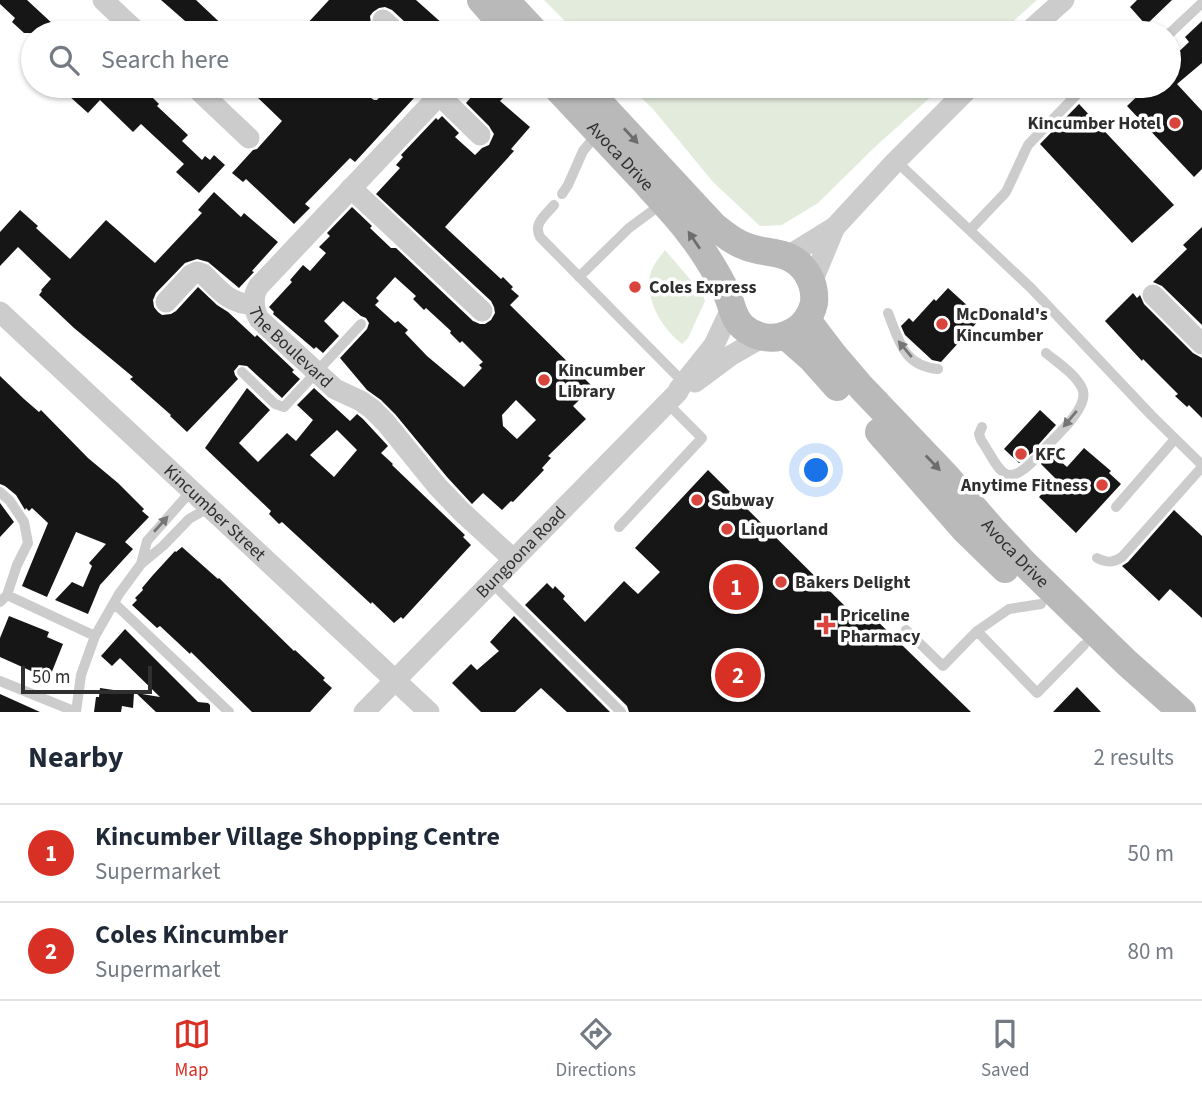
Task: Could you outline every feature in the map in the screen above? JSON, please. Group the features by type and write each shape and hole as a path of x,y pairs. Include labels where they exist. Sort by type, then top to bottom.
{"main road":[{"path":"481,0 502,21"},
{"name":"Avoca Drive","path":"566,98 692,236 736,319 743,327 752,333 785,331 832,353 1000,538 1060,599 1182,712"},
{"name":"Avoca Drive","path":"595,98 714,226 745,247 778,255 803,267 812,282"},
{"path":"730,304 732,279 737,271 750,259 778,255"},
{"path":"785,331 814,302 812,282"},
{"name":"Avoca Drive","path":"785,331 965,530 1154,712"}],"street":[{"path":"103,0 125,21"},
{"path":"1043,21 1064,0"},
{"path":"207,98 249,138"},
{"name":"The Boulevard","path":"436,98 258,287 254,294 254,304 259,319 335,389 372,409 437,486 513,559"},
{"path":"450,98 480,135"},
{"path":"812,282 835,227 959,98"},
{"path":"351,188 482,311"},
{"path":"778,255 835,227"},
{"path":"166,302 197,272 203,274 232,301 254,304"},
{"path":"1153,295 1202,344"},
{"name":"Bungoona Road","path":"364,712 676,393 714,345 730,304"},
{"name":"Kincumber Street","path":"0,312 429,712"},
{"name":"Bungoona Road","path":"676,393 681,393 730,356 785,331"}],"lane":[{"path":"1181,23 1202,3"},
{"path":"970,230 1006,191 1028,145 1073,98"},
{"path":"562,194 583,151 599,132"},
{"path":"896,161 1031,288 1202,466 1122,557 1111,563 1097,558"},
{"path":"579,277 629,228 663,203"},
{"path":"554,205 538,224 540,237 579,277 676,393 702,438 619,527"},
{"path":"888,313 900,345 919,364 938,369"},
{"path":"242,372 275,404 284,407 361,324"},
{"path":"1046,353 1076,380 1084,393 1080,407 1046,447"},
{"path":"982,427 978,434 981,440 998,467 1010,476 1022,472 1035,459"},
{"path":"1116,507 1175,439"},
{"path":"141,564 146,541 192,489"},
{"path":"0,492 10,501 24,522 28,543 3,599 95,636"},
{"path":"0,681 76,712 81,675 95,636 114,603 141,564 163,546 188,519 210,507"},
{"path":"491,582 621,712"},
{"path":"114,603 229,712"},
{"path":"906,630 943,666 976,631 1009,609 1041,604"},
{"path":"976,631 1037,693 1084,645"}],"shaded area":[{"path":"544,0 1037,0 1013,21 565,21"},
{"path":"642,98 930,98 818,203 782,225 760,226 713,182"},
{"path":"665,250 702,293 705,301 688,338 682,344 662,322 650,295 651,272"}],"building":[{"path":"0,0 27,0 50,21 21,21 21,30 12,22 15,18 0,4"},
{"path":"161,0 196,0 218,21 185,21"},
{"path":"329,0 416,0 440,21 404,21 385,7 373,12 371,21 310,21"},
{"path":"1137,0 1172,0 1150,21 1142,21 1130,7"},
{"path":"1202,21 1202,63 1181,81 1181,50 1189,42 1185,37"},
{"path":"1181,88 1202,111 1202,169 1194,177 1127,106 1135,98 1181,98"},
{"path":"71,98 153,98 159,104 157,106 188,135 182,141 202,160 205,156 210,160 214,155 225,165 199,193 176,172 184,164 141,124 133,132 100,100 88,113"},
{"path":"258,98 414,98 355,162 350,158 305,204 310,208 294,224 246,179 243,182 232,173 282,121"},
{"path":"470,98 503,98 500,101 530,127 511,149 514,151 445,227 513,287 511,289 519,296 510,305 593,387 573,406 586,419 548,456 551,458 542,468 544,470 502,510 483,493 472,504 395,414 367,390 340,358 367,329 369,323 366,318 343,301 324,321 339,336 323,353 316,347 314,349 273,314 269,307 292,282 290,280 303,265 310,271 326,253 319,247 330,236 327,233 352,207 391,248 396,248 473,321 485,324 491,320 495,313 491,301 376,194 400,168 396,165 403,157 401,155 436,118 438,120 442,116 459,133 455,137 475,155 489,145 494,134 466,103","holes":["395,277 416,296 413,299 424,310 426,308 483,362 479,365 482,368 464,387 427,356 405,333 408,330 398,321 395,323 375,305 379,301 376,298","516,400 536,420 517,439 503,426 502,415"]},
{"path":"1079,104 1174,205 1132,243 1040,144"},
{"path":"214,192 241,217 244,213 278,242 239,288 208,262 197,259 185,263 156,293 154,307 162,315 171,314 198,287 255,337 257,335 300,379 282,398 247,366 239,365 234,371 238,379 187,432 130,379 133,377 39,295 51,279 18,247 0,266 0,232 20,210 70,259 106,220 155,263 202,213 198,210"},
{"path":"1202,227 1202,325 1162,286 1153,282 1187,249 1183,245"},
{"path":"948,288 981,318 941,362 932,360 905,335 901,326 909,318 913,322"},
{"path":"1133,293 1137,298 1140,295 1144,304 1193,353 1202,358 1202,418 1175,396 1178,394 1143,359 1142,361 1105,321"},
{"path":"0,376 39,412 41,410 88,458 118,483 149,517 125,542 133,549 100,585 88,614 55,600 72,582 83,587 92,566 89,563 106,544 76,532 47,597 22,586 48,523 32,508 25,510 16,495 0,484"},
{"path":"247,388 270,410 239,443 258,462 287,433 296,441 313,420 297,405 314,388 350,421 357,414 363,419 388,446 381,453 465,535 463,537 471,545 403,619 401,617 394,623 282,522 279,524 269,514 271,511 205,448","holes":["337,430 357,450 334,477 310,455"]},
{"path":"1040,410 1056,425 1039,444 1041,453 1051,453 1067,467 1084,448 1111,471 1109,473 1121,484 1076,533 1039,497 1056,479 1041,464 1041,454 1033,452 1019,463 1004,449"},
{"path":"708,470 861,622 870,614 971,712 629,712 627,706 525,605 547,583 553,589 555,586 565,596 563,599 585,622 624,581 638,594 660,572 635,548"},
{"path":"0,503 14,522 0,537"},
{"path":"1174,510 1202,536 1202,618 1170,589 1159,601 1122,566"},
{"path":"182,547 219,578 325,678 323,680 332,688 310,712 252,712 191,652 190,654 160,626 157,628 132,605 153,575"},
{"path":"9,616 49,632 47,637 63,644 49,679 0,657 0,638"},
{"path":"514,616 610,712 567,712 541,688 515,712 481,712 452,683 471,664 477,670 499,651 490,642"},
{"path":"125,629 198,702 208,703 210,712 156,712 136,693 160,697 120,658 112,666 101,656"},
{"path":"1077,687 1101,712 1053,712"},
{"path":"100,688 134,693 133,708 122,706 121,712 94,712"},
{"path":"0,694 40,712 0,712"}],"place":[{"name":"Kincumber Hotel","path":"1175,123"},
{"name":"Coles Express","path":"635,287"},
{"name":"McDonald's Kincumber","path":"942,324"},
{"name":"Kincumber Library","path":"544,380"},
{"name":"KFC","path":"1021,454"},
{"name":"Anytime Fitness","path":"1102,485"},
{"name":"Subway","path":"697,500"},
{"name":"Liquorland","path":"727,529"},
{"name":"Bakers Delight","path":"781,582"},
{"name":"Kincumber Village Shopping Centre","path":"736,587"},
{"name":"Priceline Pharmacy","path":"826,625"},
{"name":"Coles Kincumber","path":"738,675"}]}
